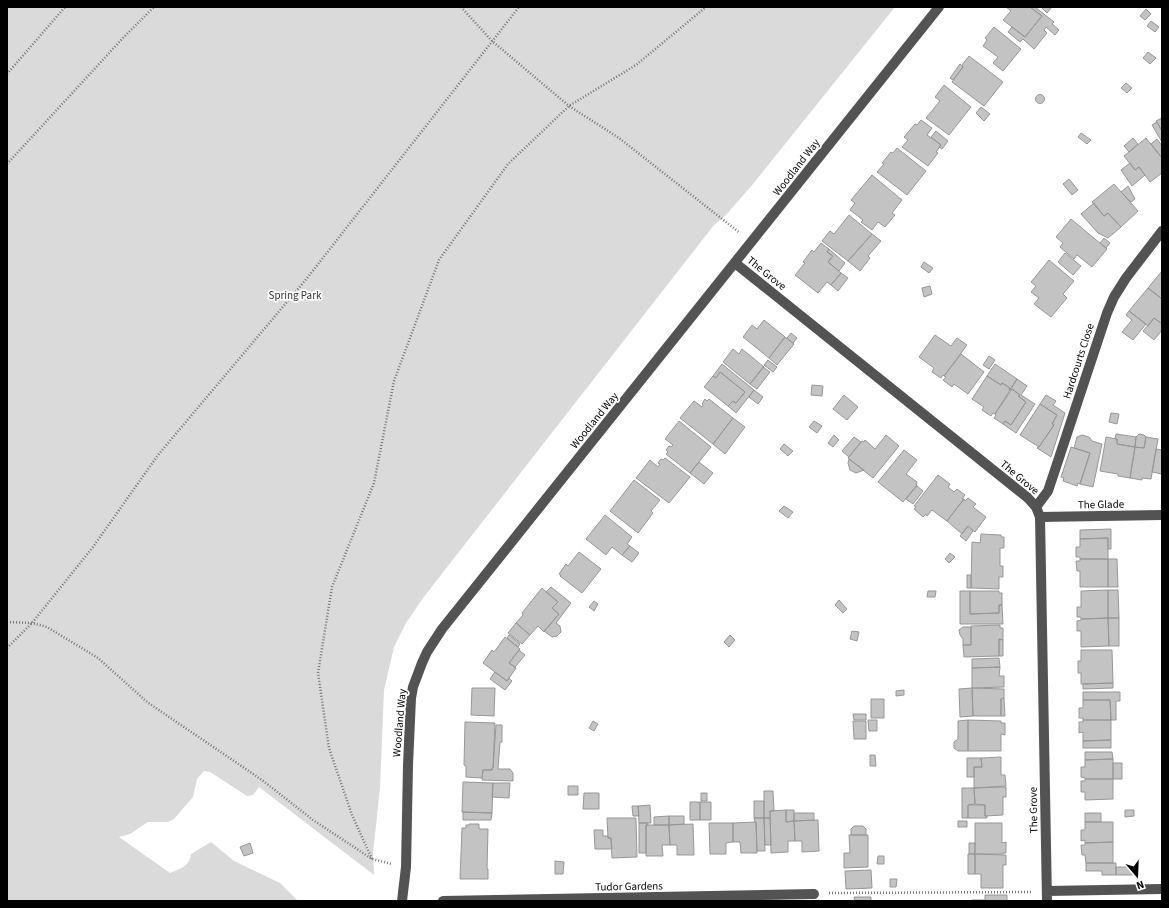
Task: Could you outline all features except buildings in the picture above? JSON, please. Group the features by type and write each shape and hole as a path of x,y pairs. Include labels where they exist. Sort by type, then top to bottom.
{"street":[{"name":"Woodland Way","path":"402,901 406,867 410,705 413,687 427,652 442,629 939,7"},
{"name":"Hardcourts Close","path":"1036,507 1048,491 1099,333 1114,296 1162,231"},
{"name":"The Grove","path":"735,263 1028,498 1036,507 1040,517 1047,896"},
{"name":"The Glade","path":"1040,517 1162,516"},
{"path":"1047,896 1162,889"},
{"name":"Tudor Gardens","path":"443,901 814,894"}],"path":[{"path":"7,74 65,7"},
{"path":"7,164 122,39 154,7"},
{"path":"461,7 492,41 569,106 619,138 752,242"},
{"path":"7,648 32,623 93,547 158,455 308,277 519,7"},
{"path":"372,859 352,815 329,748 318,674 332,587 374,483 394,381 439,260 508,164 569,106 636,65 706,7"},
{"path":"7,622 32,623 47,627 98,658 147,702 262,780 313,820 372,859 406,867"},
{"path":"814,894 1047,896"}],"green space":[{"name":"Spring Park","path":"7,7 895,7 753,184 726,215 714,225 423,598 406,623 394,647 384,690 380,788 373,853 374,875 259,787 253,795 247,796 210,772 204,771 197,779 193,797 174,819 168,822 148,822 130,834 119,837 170,873 184,866 188,862 191,854 211,842 234,861 280,883 298,901 7,901"}]}
